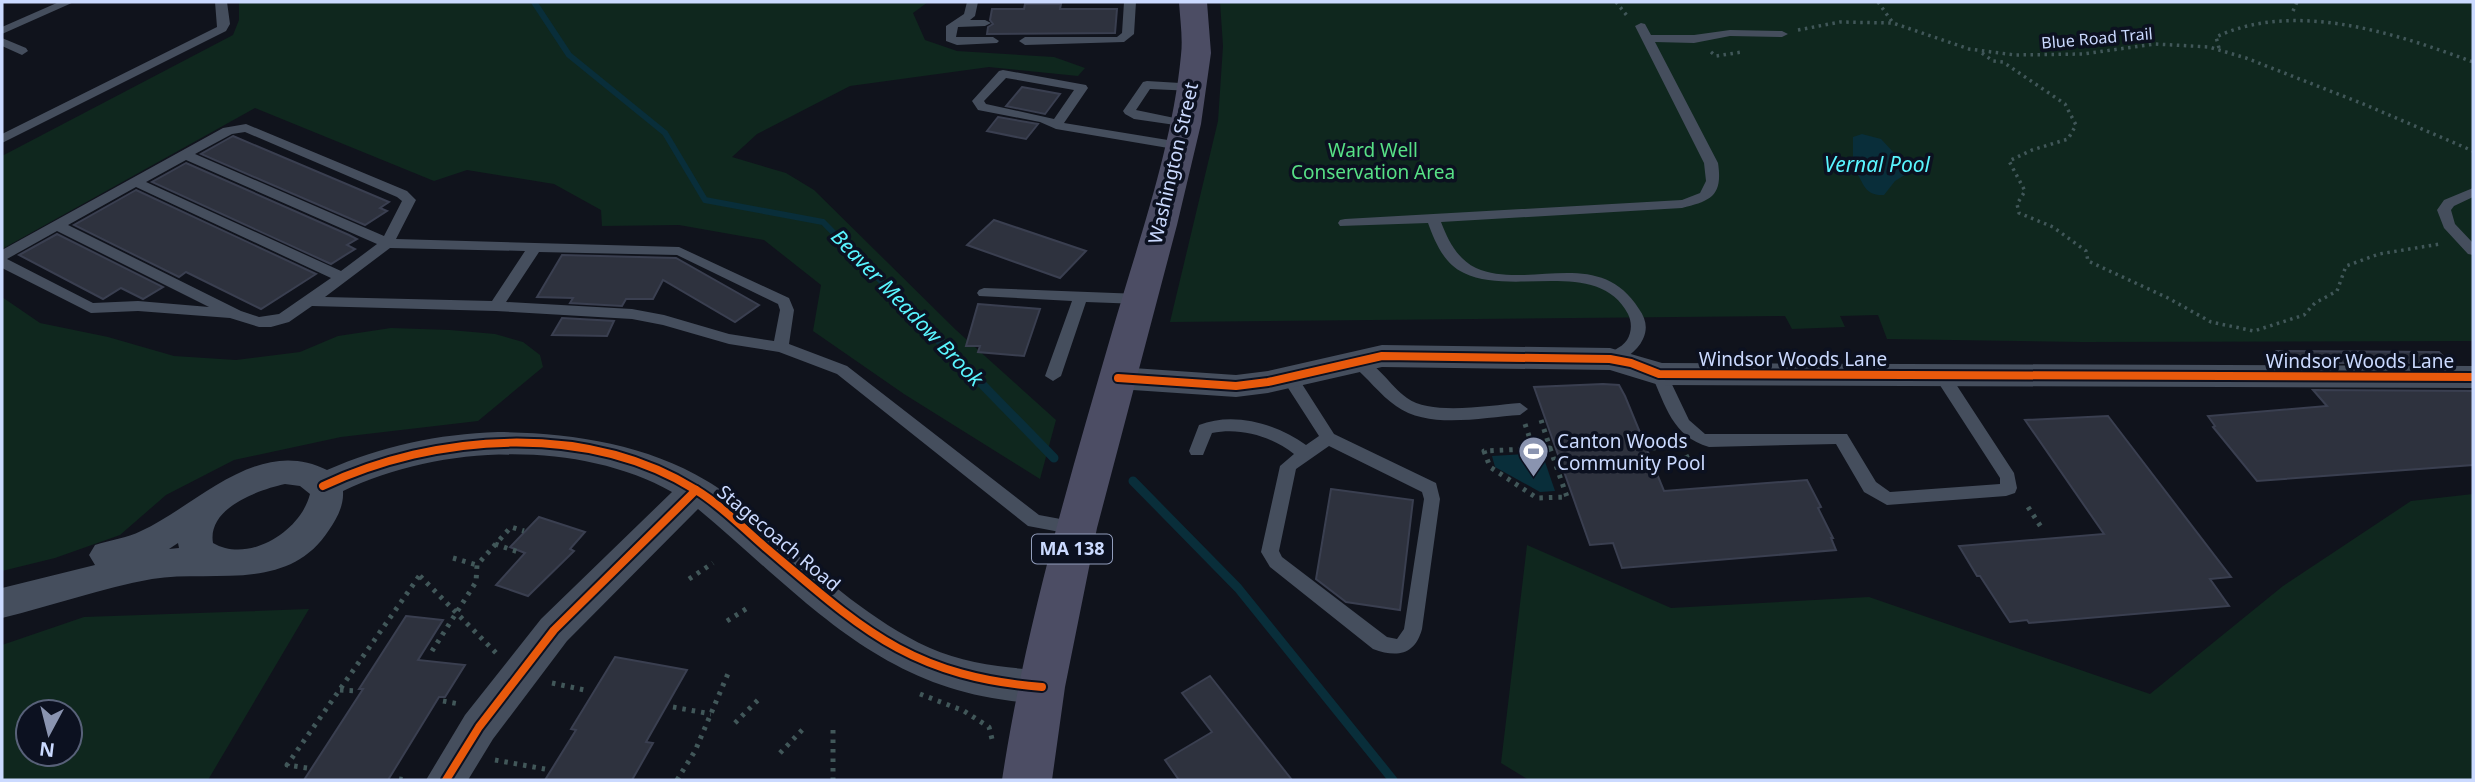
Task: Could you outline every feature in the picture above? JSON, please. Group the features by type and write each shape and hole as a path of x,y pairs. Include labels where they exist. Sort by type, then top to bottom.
{"main road":[{"name":"Washington Street","path":"1137,310 1183,135 1192,87 1196,53 1193,2"},
{"name":"MA 138","path":"1027,780 1042,687 1076,528 1137,310"}],"street":[{"name":"Windsor Woods Lane","path":"1118,377 1236,386 1357,361 1407,355 1610,359 1631,363 1659,374 2473,377"},
{"name":"Stagecoach Road","path":"323,486 357,470 432,450 471,445 519,445 605,455 665,474 696,490 855,622 919,661 956,674 996,683 1042,687"},
{"path":"2,584 150,543 207,510 229,491 271,474 309,475 323,486 327,493 324,511 301,538 261,559 221,564 177,562 152,565 2,603"},
{"path":"446,780 479,727 554,630 696,490"},
{"path":"207,510 196,527 194,544 203,557 221,564"}],"lane":[{"path":"2,31 68,2"},
{"path":"2,139 222,29 224,24 221,2"},
{"path":"972,2 969,16 954,24 951,29 951,40 993,41"},
{"path":"1025,41 1124,39 1128,34 1130,2"},
{"path":"954,24 985,23"},
{"path":"1345,223 1682,204 1705,198 1713,187 1712,163 1644,32 1694,39 1730,33 1782,34"},
{"path":"2,42 22,51"},
{"path":"1056,125 1082,88 1003,74 978,101 978,105 982,107 1044,119 1056,125 1183,135"},
{"path":"1183,135 1129,111 1147,85 1192,87"},
{"path":"2,256 56,225 228,131 246,128 402,194 409,200 387,243 309,301 284,318 271,322 259,322 236,315 56,225"},
{"path":"186,155 387,243 679,251 784,301 788,310 781,347"},
{"path":"135,182 342,277"},
{"path":"2473,192 2449,203 2444,210 2449,225 2473,251"},
{"path":"1433,218 1446,249 1471,272 1504,278 1575,276 1616,292 1637,317 1638,332 1629,348 1610,359"},
{"path":"496,306 534,248"},
{"path":"2,262 91,307 138,306 236,315"},
{"path":"984,293 1081,296 1137,310"},
{"path":"1053,376 1081,296"},
{"path":"309,301 496,306 632,314 664,320 729,339 781,347 842,370 1034,521 1076,528"},
{"path":"1357,361 1380,379 1400,402 1416,410 1436,413 1520,409"},
{"path":"1659,374 1686,429 1700,440 1841,438 1870,487 1887,499 2006,490 2009,488 2008,477 1941,376"},
{"path":"1289,377 1328,438 1430,488 1432,499 1413,629 1409,642 1404,645 1387,647 1380,643 1273,559 1270,552 1287,470 1291,463 1328,438"},
{"path":"1197,451 1205,429 1217,425 1255,428 1278,435 1305,453"}],"path":[{"path":"1878,2 1894,23"},
{"path":"2292,11 2297,2"},
{"path":"2284,12 2301,11"},
{"path":"2219,49 2216,41 2220,33 2270,16"},
{"path":"2362,22 2473,62"},
{"path":"1979,51 1993,61 2003,62 2064,104 2076,125 2068,139 2032,150 2009,162 2011,171 2023,182 2025,193 2017,204 2019,213 2053,227 2086,251 2088,261 2211,321 2254,331 2303,316 2315,303 2337,291 2346,266 2379,254 2445,243"},
{"path":"1541,420 1567,497 1538,498 1490,467 1485,451 1550,448"},
{"path":"1652,448 1677,446"},
{"path":"1686,456 1694,472"},
{"path":"2028,507 2043,530"},
{"path":"432,651 478,577 477,565 511,527 524,531"},
{"path":"495,544 521,553"},
{"path":"453,558 477,565"},
{"path":"689,579 713,563"},
{"path":"307,768 287,765 421,574 504,661"},
{"path":"727,621 749,607"},
{"path":"677,780 695,751 730,669"},
{"path":"541,681 589,691"},
{"path":"339,690 359,691"},
{"path":"735,723 760,698"},
{"path":"673,707 711,714"},
{"path":"780,753 806,727"},
{"path":"833,730 833,780"},
{"path":"488,759 545,769"}],"green space":[{"path":"239,2 928,2 913,13 925,40 957,51 1054,57 1085,68 1078,76 989,67 850,86 757,134 732,157 786,173 814,190 956,330 1056,420 1040,479 904,394 813,331 821,285 764,240 679,225 602,226 601,210 554,184 467,170 434,181 255,108 2,249 2,156 233,35 239,20"},
{"name":"Ward Well Conservation Area","path":"1220,2 2473,2 2473,341 2082,342 1887,339 1878,315 1840,316 1845,327 1792,329 1785,316 1170,322 1218,121 1223,46"},
{"path":"2,297 40,323 108,337 174,356 236,360 300,352 338,336 391,328 495,334 523,342 540,355 543,367 478,421 341,437 234,460 166,495 120,535 55,558 2,571"},
{"path":"2473,494 2473,780 1529,780 1501,763 1527,545 1671,608 1869,597 2150,694 2283,586 2411,501"},
{"path":"309,609 208,780 2,780 2,645 84,617"}],"water":[{"name":"Vernal Pool","path":"1862,134 1881,139 1908,168 1908,173 1895,181 1884,195 1868,191 1853,168 1840,160 1853,157 1853,137"},
{"name":"Canton Woods Community Pool","path":"1542,453 1555,491 1540,492 1495,467 1492,456"}],"building":[{"path":"1025,4 1061,4 1060,9 1117,9 1115,33 987,34 988,27 993,24 990,20 992,9 1024,9"},
{"path":"1022,87 1060,94 1045,114 1006,106"},
{"path":"998,117 1038,124 1026,139 987,131"},
{"path":"233,136 389,202 380,208 387,211 365,225 201,154"},
{"path":"186,163 357,239 347,245 355,249 331,264 152,182"},
{"path":"136,190 316,274 261,309 186,272 179,277 74,225"},
{"path":"994,220 1086,251 1060,278 967,245"},
{"path":"57,234 163,287 143,299 121,288 103,299 19,255"},
{"path":"562,255 676,258 759,305 735,322 663,280 653,299 626,299 622,306 570,303 573,298 537,297"},
{"path":"978,304 1040,309 1024,356 978,352 980,346 966,346"},
{"path":"562,318 614,321 607,336 552,335"},
{"path":"2277,351 2439,352 2449,363 2288,363"},
{"path":"1619,385 1664,491 1807,480 1821,507 1818,508 1836,550 1622,568 1613,543 1590,545 1534,387"},
{"path":"2313,390 2473,391 2473,465 2257,481 2213,427 2215,426 2208,416 2327,406"},
{"path":"2108,416 2231,577 2210,579 2229,606 2029,623 2027,620 2010,622 1959,546 2104,534 2025,420"},
{"path":"1331,489 1413,500 1400,610 1346,602 1316,579"},
{"path":"539,517 585,532 570,549 574,551 528,596 496,585 525,553 510,547"},
{"path":"406,616 443,620 418,660 465,665 445,697 439,697 388,780 304,780 363,689 359,689"},
{"path":"615,657 687,670 646,742 653,743 632,780 545,780 576,730 571,729"},
{"path":"1210,676 1292,780 1179,780 1165,760 1212,732 1182,693"}],"waterway":[{"name":"Beaver Meadow Brook","path":"534,2 569,55 665,133 705,200 823,222 934,335"},
{"name":"Beaver Meadow Brook","path":"932,333 1054,458"},
{"name":"Beaver Meadow Brook","path":"1133,481 1238,588 1393,780"}],"cycle path":[{"path":"1118,378 1236,386 1268,382 1382,356 1610,359 1631,363 1659,374 2473,377"},
{"path":"323,486 391,459 464,445 533,444 604,454 637,463 668,475 703,495 852,620 895,648 918,660 963,676 1042,687"},
{"path":"446,780 479,727 554,630 696,490"}],"place":[{"name":"Canton Woods Community Pool","path":"1534,479"}]}
